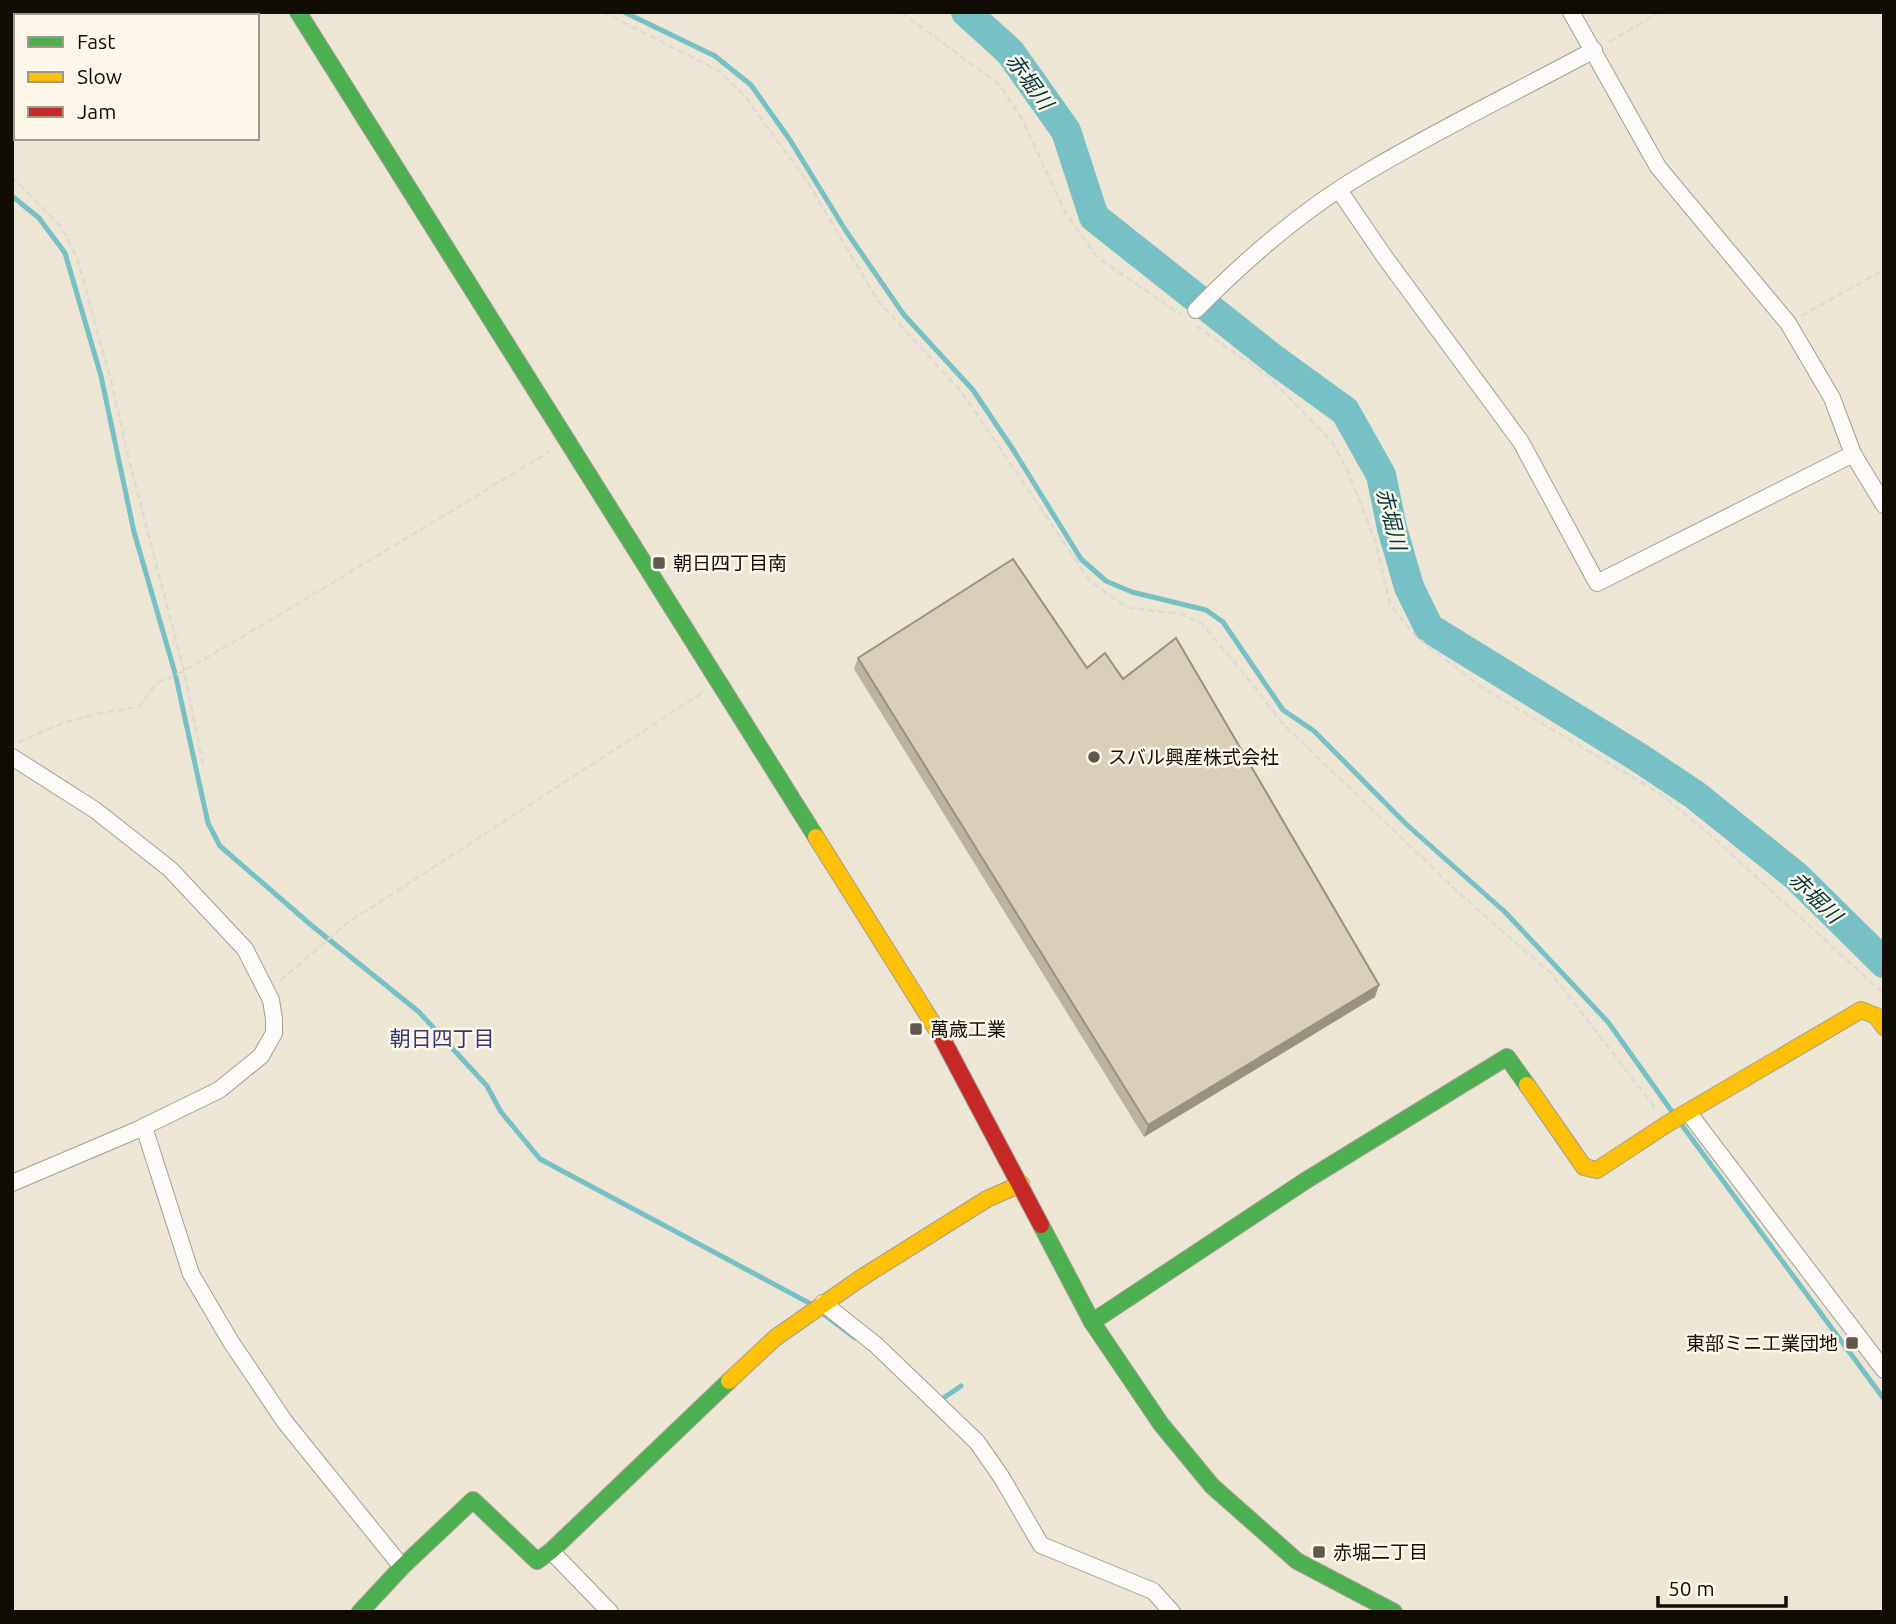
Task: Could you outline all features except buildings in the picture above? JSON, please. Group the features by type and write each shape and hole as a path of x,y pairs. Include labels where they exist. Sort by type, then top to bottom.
{"street":[{"path":"298,12 953,1056 1092,1322 1161,1424 1212,1486 1297,1561 1394,1612"},
{"path":"1571,12 1658,167 1788,323 1832,398 1853,454 1884,505"},
{"path":"1196,317 1217,288 1286,229 1339,190 1366,172 1594,50"},
{"path":"1339,190 1384,256 1521,442 1597,583 1853,454"},
{"path":"12,757 95,810 170,869 245,949 271,1000 274,1033 261,1056 219,1090 144,1126 12,1183"},
{"path":"1092,1322 1305,1181 1507,1057 1584,1167 1597,1170 1667,1124 1861,1010 1876,1016 1884,1027"},
{"path":"1688,1112 1884,1370"},
{"path":"144,1126 191,1273 231,1342 285,1422 402,1567"},
{"path":"360,1612 402,1567 474,1500 537,1561 551,1551 775,1338 823,1303 987,1199 1021,1184"},
{"path":"823,1303 876,1345 977,1442 1002,1478 1041,1545 1153,1591 1172,1612"},
{"path":"551,1551 610,1612"}],"path":[{"path":"603,12 719,71 743,94 807,181 878,301 961,391 1090,581 1128,608 1181,614 1201,623 1284,725 1460,894 1552,974 1667,1124"},
{"path":"901,12 1000,85 1022,119 1065,212 1097,257 1185,318 1196,317 1268,376 1332,442 1347,468 1375,540 1390,604 1415,636 1478,685 1658,793 1707,832 1884,994"},
{"path":"1594,50 1660,12"},
{"path":"12,177 62,228 78,258 184,671 203,764"},
{"path":"1788,323 1884,270"},
{"path":"12,746 47,727 100,712 139,706 157,683 184,671 567,441"},
{"path":"264,986 279,982 346,924 718,682"}],"waterway":[{"path":"624,12 715,56 751,85 904,315 973,390 1081,559 1106,581 1132,592 1206,610 1223,622 1283,710 1314,731 1406,824 1505,912 1608,1022 1673,1113"},
{"name":"赤堀川","path":"966,12 1010,52 1066,131 1094,217 1276,361 1345,411 1381,475 1392,528 1409,587 1429,628 1695,795 1797,877 1884,963"},
{"path":"12,196 39,218 65,253 101,376 134,532 175,673 208,823 220,846 311,925 419,1012 487,1086 501,1112 540,1159 811,1304"},
{"path":"1681,1124 1884,1399"},
{"path":"821,1312 855,1338"},
{"path":"939,1401 961,1386"}],"traffic: fast":[{"path":"298,12 816,837"},
{"path":"1092,1322 1305,1181 1507,1057 1527,1085"},
{"path":"1041,1225 1092,1322 1161,1424 1212,1486 1297,1561 1394,1612"},
{"path":"360,1612 402,1567 473,1500 537,1561 551,1551 729,1381"}],"traffic: slow":[{"path":"816,837 942,1038"},
{"path":"1527,1085 1584,1167 1597,1170 1667,1124 1861,1010 1876,1016 1884,1027"},
{"path":"729,1381 775,1338 861,1278 987,1199 1021,1184"}],"traffic: jam":[{"path":"942,1038 1041,1225"}],"place":[{"name":"朝日四丁目南","path":"659,563"},
{"name":"スバル興産株式会社","path":"1094,757"},
{"name":"萬歳工業","path":"916,1029"},
{"name":"東部ミニ工業団地","path":"1852,1343"},
{"name":"赤堀二丁目","path":"1319,1552"}],"district":[{"name":"朝日四丁目","path":"442,1038"}]}
